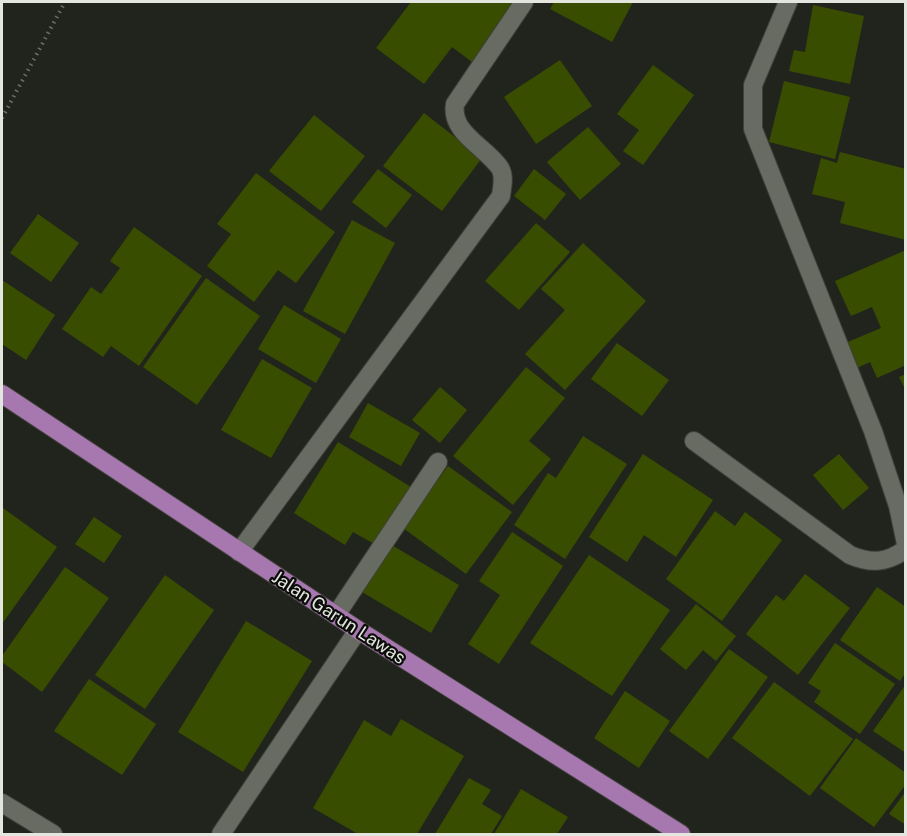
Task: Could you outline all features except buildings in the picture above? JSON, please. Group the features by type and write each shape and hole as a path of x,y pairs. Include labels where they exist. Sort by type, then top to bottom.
{"main road":[{"name":"Jalan Garun Lawas","path":"2,394 358,630 681,834"}],"street":[{"path":"239,552 501,196 503,182 500,168 461,128 455,118 454,109 455,104 524,2"},
{"path":"788,2 753,85 753,129 873,431 906,544"},
{"path":"694,441 849,555 863,561 879,561 906,549"},
{"path":"336,615 438,462"},
{"path":"221,834 358,630"},
{"path":"2,803 53,834"}],"path":[{"path":"2,118 65,2"}]}
